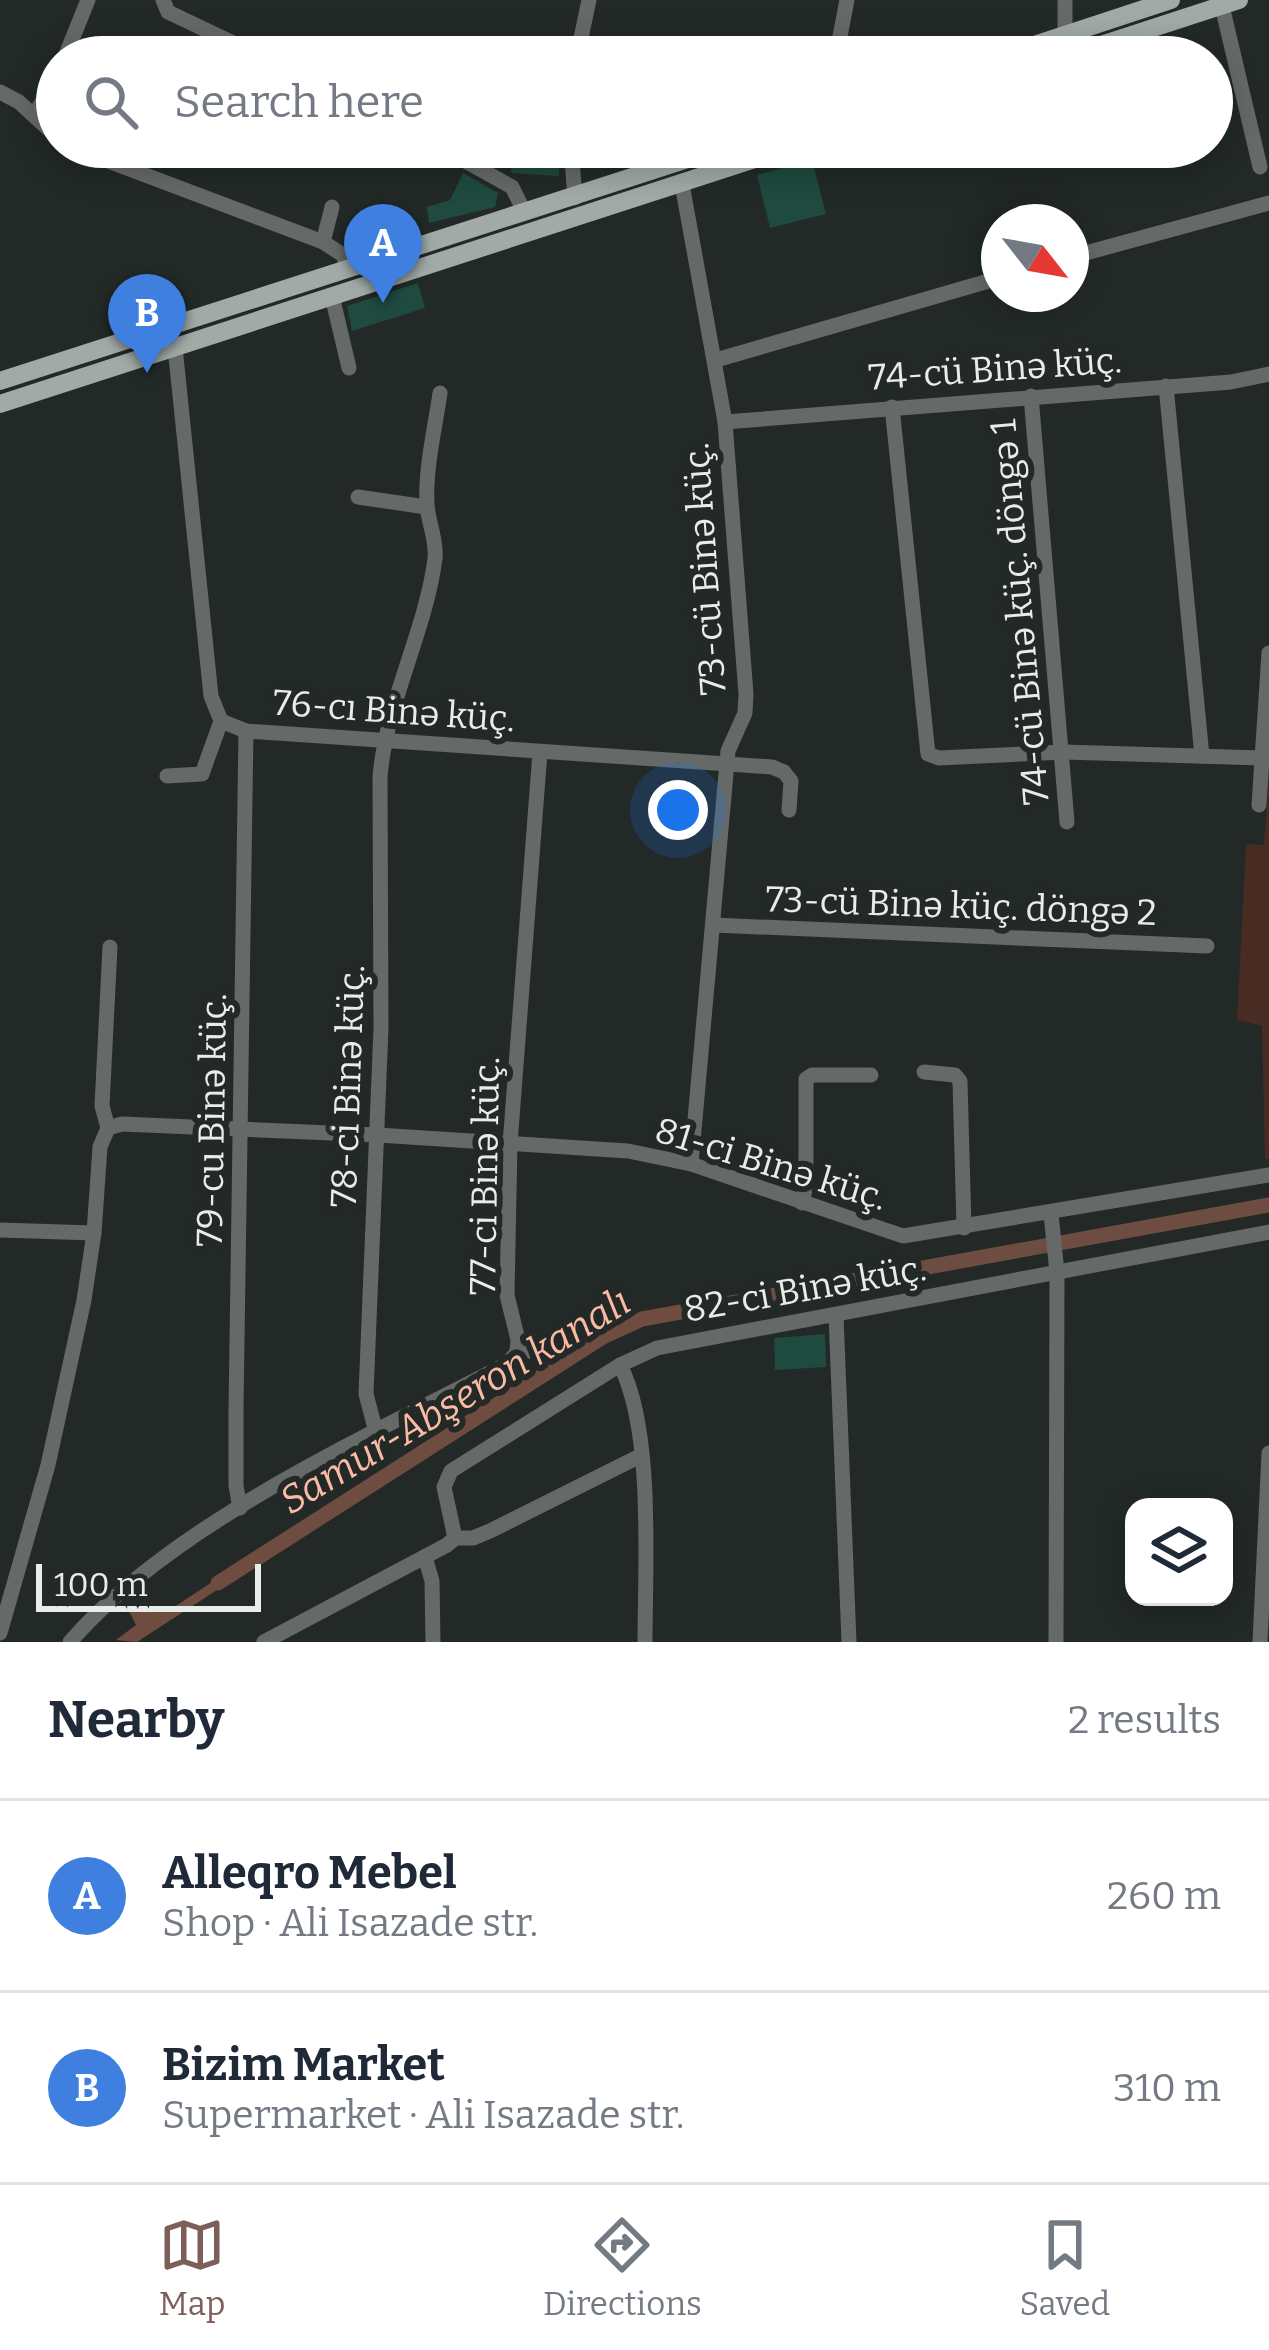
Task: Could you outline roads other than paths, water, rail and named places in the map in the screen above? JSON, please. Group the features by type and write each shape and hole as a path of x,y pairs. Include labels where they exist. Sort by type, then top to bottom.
{"main road":[{"path":"1062,36 1171,0"},
{"path":"1143,36 1231,3"},
{"path":"0,381 662,168"},
{"path":"0,404 730,168"},
{"path":"420,246 424,267"}],"street":[{"path":"73,36 88,0"},
{"path":"164,0 168,12 218,36"},
{"path":"582,36 589,0"},
{"path":"840,36 847,0"},
{"path":"1065,0 1065,35"},
{"path":"1231,3 1260,167"},
{"path":"0,92 35,114"},
{"path":"127,168 323,242 343,255 348,268"},
{"path":"478,168 512,187 525,213"},
{"path":"572,168 574,197"},
{"name":"73-cü Binə küç.","path":"682,184 725,422 746,694 745,712 730,741 727,764 691,1164"},
{"path":"1089,252 1269,203"},
{"path":"323,242 332,207"},
{"path":"716,360 981,283"},
{"path":"332,296 349,368"},
{"name":"76-cı Binə küç.","path":"175,347 211,696 221,722 246,731 772,767 791,781 789,810"},
{"name":"74-cü Binə küç.","path":"725,422 1231,382 1269,374"},
{"path":"1166,386 1202,756"},
{"name":"78-ci Binə küç.","path":"376,1432 366,1394 383,936 380,777 435,556 434,528 426,506 440,393"},
{"name":"74-cü Binə küç. döngə 1","path":"1031,396 1067,822"},
{"path":"892,407 928,754 939,758 1064,752 1262,758"},
{"path":"358,497 426,506"},
{"path":"1259,805 1269,653"},
{"path":"167,776 202,774 221,722"},
{"name":"79-cu Binə küç.","path":"240,1508 236,1410 246,731"},
{"name":"77-ci Binə küç.","path":"517,1352 507,1295 510,1144 540,752"},
{"name":"73-cü Binə küç. döngə 2","path":"713,925 1207,946"},
{"path":"0,1633 48,1466 94,1234 100,1147 108,1128 102,1106 110,947"},
{"path":"925,1072 955,1075 960,1081 964,1228"},
{"path":"802,1203 806,1079 871,1075"},
{"name":"81-ci Binə küç.","path":"108,1128 122,1124 243,1129 628,1151 691,1164 903,1236 1269,1175"},
{"path":"1052,1214 1057,1273 1056,1642"},
{"path":"0,1230 94,1234"},
{"name":"82-ci Binə küç.","path":"455,1538 444,1487 451,1471 620,1365 677,1343 1269,1232"},
{"path":"836,1315 849,1642"},
{"path":"70,1642 135,1579 240,1508 507,1364 517,1352 542,1350 574,1333"},
{"path":"620,1365 631,1388 645,1485 644,1642"},
{"path":"1260,1642 1269,1453"},
{"path":"264,1642 304,1634 354,1592 455,1538 490,1532 640,1456"},
{"path":"425,1556 432,1581 433,1642"}],"waterway":[{"name":"Samur-Abşeron kanalı","path":"218,1583 603,1337 642,1319 1269,1205"}],"place":[{"name":"Alleqro Mebel","path":"383,303"},
{"name":"Bizim Market","path":"147,373"}]}
